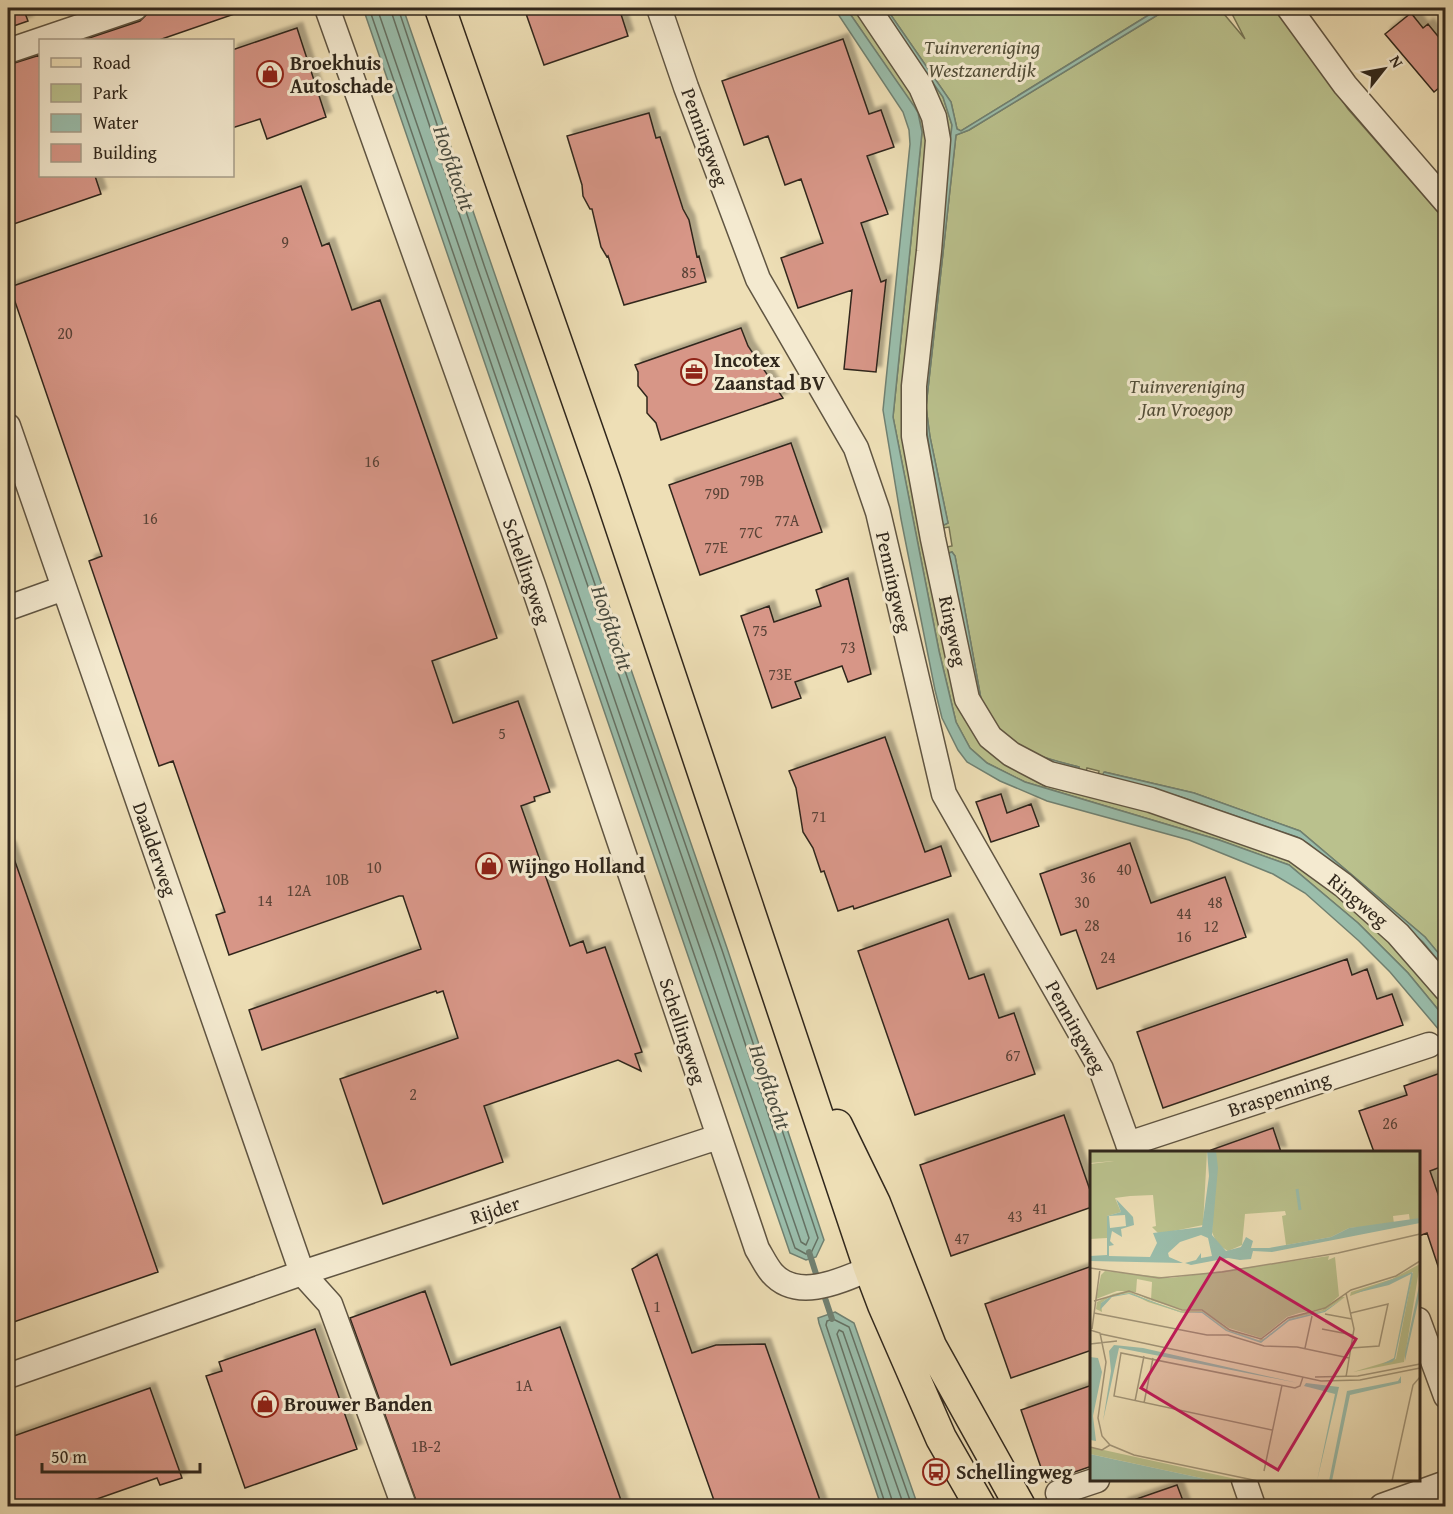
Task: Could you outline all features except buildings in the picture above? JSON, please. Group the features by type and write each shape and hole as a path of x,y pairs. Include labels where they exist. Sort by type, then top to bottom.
{"main road":[{"path":"440,8 605,480 869,1268 941,1438 980,1506"},
{"path":"784,1014 875,1203 931,1346 1020,1506"}],"street":[{"path":"43,39 135,8"},
{"name":"Schellingweg","path":"327,8 545,619 718,1137"},
{"name":"Penningweg","path":"659,8 758,279 856,448 878,512 944,794 1101,1070 1129,1148"},
{"name":"Ringweg","path":"868,8 921,87 934,117 938,140 929,251 914,386 914,436 968,699 990,737 1011,754 1049,774 1151,800 1295,850 1344,885 1398,934 1446,989"},
{"path":"1289,8 1345,85 1446,202"},
{"path":"8,51 39,41"},
{"name":"Daalderweg","path":"8,426 302,1273"},
{"path":"8,608 64,588"},
{"name":"Braspenning","path":"1129,1148 1429,1045"},
{"path":"718,1137 757,1249 772,1274 792,1287 815,1287 897,1259"},
{"name":"Rijder","path":"8,1376 302,1273 718,1137"},
{"path":"302,1273 330,1304 404,1506"},
{"path":"1420,1323 1446,1396"},
{"path":"1058,1493 1091,1481"},
{"path":"1245,1481 1253,1506"},
{"path":"1382,1506 1446,1483"}],"green space":[{"path":"846,8 863,8 929,114 910,376 984,738 1286,853 1336,889 1445,998 1445,1018 1408,973 1358,923 1289,865 1219,840 1025,782 987,763 970,748 956,722 939,651 893,417 922,132 918,113"},
{"name":"Tuinvereniging Jan Vroegop","path":"875,8 880,8 943,97 952,125 923,399 927,443 944,525 948,523 926,407 956,135 969,130 1169,8 1219,8 1245,39 1229,8 1279,8 1348,109 1445,220 1445,962 1425,937 1300,831 1194,793 1105,772 1102,776 1178,796 1297,837 1309,844 1423,942 1445,969 1445,979 1424,953 1392,921 1318,859 1297,846 1248,826 1097,780 1099,771 1087,768 1085,776 1031,760 1015,751 997,735 989,722 1005,740 1028,755 1054,766 1079,770 1079,767 1017,746 1000,733 991,721 981,699 955,556 952,552 948,556 970,666 977,695 988,720 983,713 972,687 963,659 942,548 952,546 949,527 937,529 918,420 921,371 945,149 940,113 926,82"},
{"name":"Tuinvereniging Westzanerdijk","path":"886,8 1160,8 961,131 957,129 951,102"}],"water":[{"name":"Hoofdtocht","path":"363,8 403,8 727,948 824,1240 816,1257 806,1260 790,1253"},
{"path":"834,8 846,8 914,106 922,132 893,417 939,651 956,722 970,748 987,763 1025,782 1219,840 1289,865 1358,923 1408,973 1445,1018 1445,1037 1390,972 1359,941 1305,893 1273,874 1189,840 1047,801 1000,781 967,762 958,750 942,718 935,690 901,519 883,410 910,144 909,130 903,112"},
{"path":"880,8 886,8 951,102 957,129 961,131 1160,8 1169,8 969,130 956,135 926,407 948,523 944,525 923,408 924,376 952,125 943,97"},
{"path":"952,552 955,556 981,699 991,721 1000,733 1017,746 1037,755 1079,767 1079,771 1054,766 1028,756 1005,740 988,721 980,704 972,676 948,556"},
{"path":"1104,772 1194,793 1300,831 1425,937 1445,961 1445,969 1423,942 1309,844 1297,837 1178,796 1104,778 1102,776"},
{"path":"835,1312 854,1323 918,1506 881,1506 819,1323 818,1318"}],"waterway":[{"path":"809,1252 818,1280"},
{"path":"822,1289 832,1319"}],"place":[{"name":"Broekhuis Autoschade","path":"270,74"},
{"name":"Incotex Zaanstad BV","path":"694,372"},
{"name":"Wijngo Holland","path":"489,866"},
{"name":"Brouwer Banden","path":"265,1404"},
{"name":"Schellingweg","path":"936,1472"}]}
